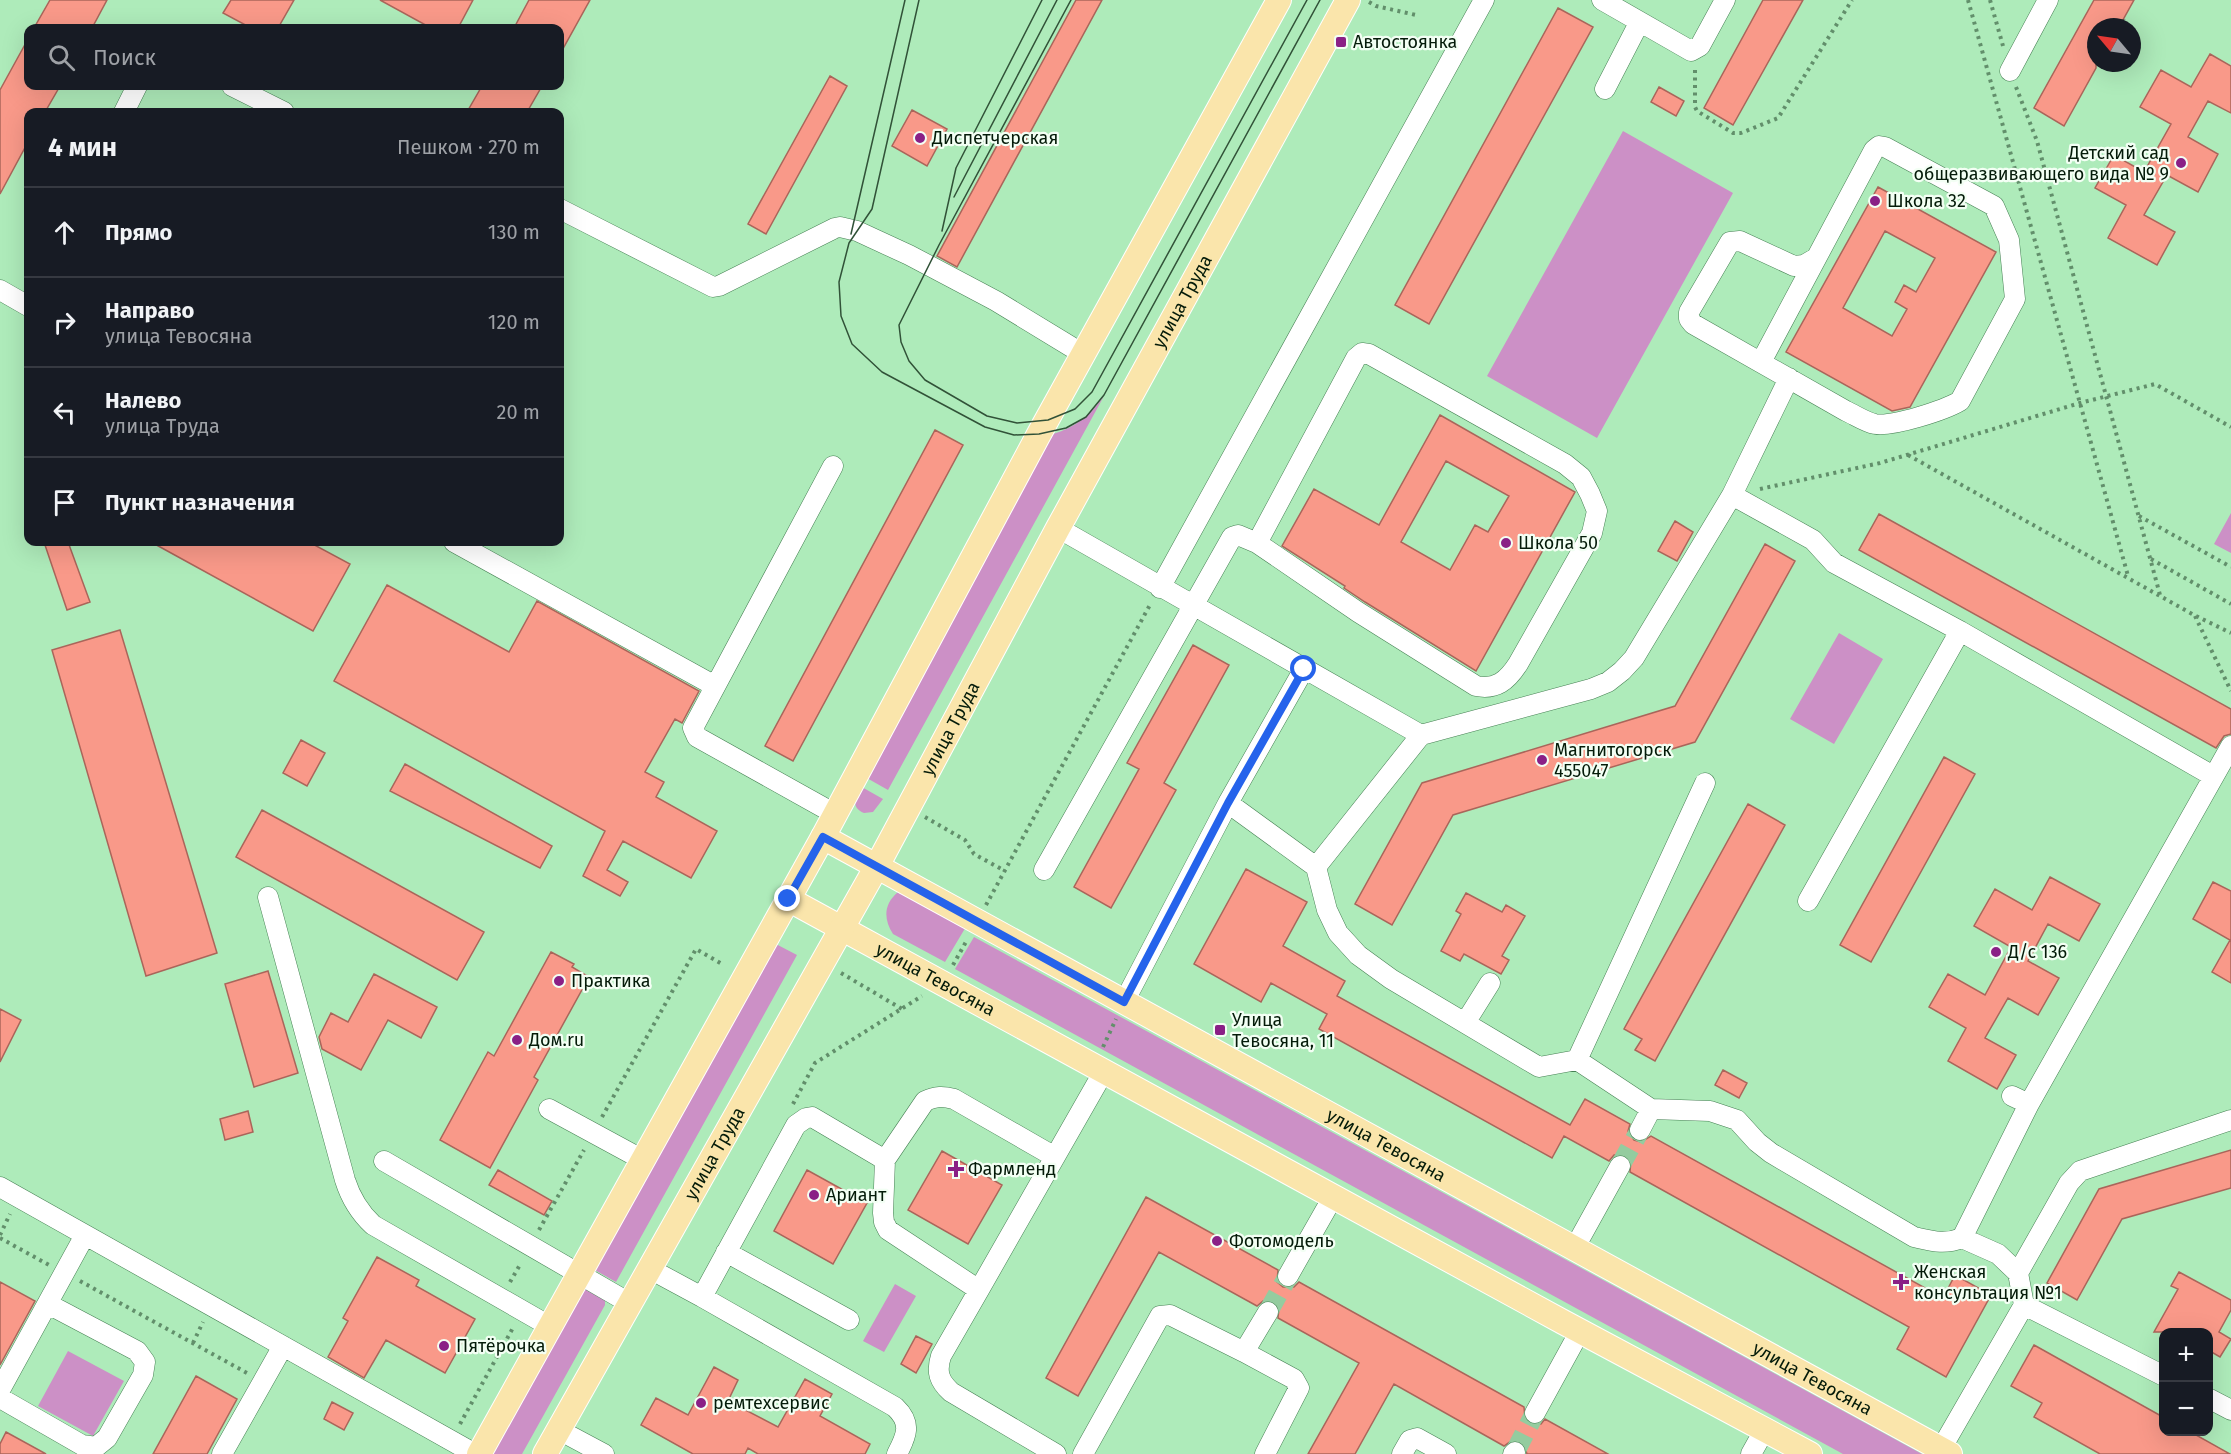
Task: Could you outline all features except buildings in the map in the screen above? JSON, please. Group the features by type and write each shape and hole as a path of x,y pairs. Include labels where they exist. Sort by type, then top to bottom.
{"main road":[{"path":"477,1454 580,1275 823,837 1083,354 1279,0"},
{"name":"улица Труда","path":"545,1454 877,866 1058,528 1348,0"},
{"name":"улица Тевосяна","path":"823,837 1945,1452"},
{"name":"улица Тевосяна","path":"788,899 1810,1454"}],"lane":[{"path":"1160,588 1484,0"},
{"path":"1602,0 1688,50 1695,51 1725,0"},
{"path":"2010,71 2048,0"},
{"path":"1605,89 1639,22"},
{"path":"126,108 135,90"},
{"path":"239,90 276,108"},
{"path":"1761,362 1874,150 1882,146 1994,206 2009,240 2015,299 1962,399 1903,421 1881,425 1872,423 1761,362 1693,324 1689,319 1689,312 1728,245 1734,241 1740,241 1794,266 1816,258"},
{"path":"564,211 713,287 835,228 856,231 909,255 996,301 1083,354"},
{"path":"0,290 24,304"},
{"path":"1044,870 1232,537 1238,535 1257,543 1407,643 1476,686 1486,688 1498,685 1509,677 1518,664 1592,533 1597,510 1581,477 1565,464 1369,354 1362,353 1356,358 1257,543"},
{"path":"1316,867 1421,735 1591,689 1608,682 1622,672 1644,643 1732,495 1790,378"},
{"path":"833,466 694,725 695,734 835,814"},
{"path":"1732,495 1813,540 1834,563 1960,631 2213,776"},
{"path":"1058,528 1421,735"},
{"path":"461,546 715,686"},
{"path":"1808,901 1960,631"},
{"path":"1124,1002 1228,803 1304,669"},
{"path":"1228,803 1316,867 1326,910 1338,933 1358,955 1391,980 1539,1067 1577,1060 1651,1109 1710,1110 1737,1120 1757,1142 1772,1154 1914,1237 1941,1244 1962,1238 2020,1100 2231,746"},
{"path":"1577,1060 1705,783"},
{"path":"268,897 345,1180 350,1196 361,1214 373,1225 550,1327"},
{"path":"1465,1023 1490,983"},
{"path":"1056,1454 951,1392 943,1385 938,1366 941,1356 1055,1157 1099,1069"},
{"path":"979,1290 888,1230 883,1213 885,1160 925,1101 944,1096 954,1099 1055,1157"},
{"path":"549,1109 643,1160"},
{"path":"1640,1130 1651,1109"},
{"path":"702,1297 800,1120 819,1119 885,1160"},
{"path":"2018,1273 2069,1183 2080,1172 2231,1120"},
{"path":"384,1161 631,1305"},
{"path":"1574,1249 1620,1166"},
{"path":"0,1187 477,1454"},
{"path":"1288,1276 1333,1197"},
{"path":"0,1390 85,1235"},
{"path":"1945,1452 2024,1305 2018,1273 1998,1254 1962,1238"},
{"path":"726,1252 849,1320"},
{"path":"650,1269 895,1407 902,1413 907,1432 897,1454"},
{"path":"0,1398 82,1445 96,1447 107,1438 143,1375 145,1362 137,1351 48,1304"},
{"path":"2024,1305 2159,1374"},
{"path":"1244,1352 1268,1312"},
{"path":"1083,1454 1161,1316 1170,1315 1294,1379 1298,1385 1298,1391 1265,1454"},
{"path":"1535,1413 1580,1331"},
{"path":"222,1454 283,1346"},
{"path":"2213,1401 2231,1410"},
{"path":"1751,1454 1765,1429"},
{"path":"559,1430 604,1454"},
{"path":"1402,1454 1410,1440 1417,1438 1446,1454"}],"path":[{"path":"1365,0 1376,6 1416,15"},
{"path":"1695,51 1695,107 1697,111 1733,133 1742,133 1779,118 1852,0"},
{"path":"1968,0 2128,576"},
{"path":"1992,6 1995,0"},
{"path":"2037,141 2160,595"},
{"path":"1732,495 1880,463 2080,403 2155,384 2231,428"},
{"path":"1907,455 2128,576 2194,615 2231,633"},
{"path":"2138,515 2231,567"},
{"path":"2150,558 2231,604"},
{"path":"989,900 1160,588"},
{"path":"2194,615 2231,691"},
{"path":"909,808 965,840 974,854 1005,871"},
{"path":"501,1299 696,949 722,964"},
{"path":"833,968 902,1009"},
{"path":"1099,1069 1124,1002"},
{"path":"0,1238 262,1381"},
{"path":"451,1441 522,1310"}],"shaded area":[{"path":"1623,131 1733,193 1597,438 1487,376"},
{"path":"1104,396 888,790 865,777 1053,434 1069,428 1082,419"},
{"path":"2231,513 2231,553 2214,544"},
{"path":"1839,633 1883,659 1834,744 1790,719"},
{"path":"860,786 883,799 873,812 864,813 857,808 855,802"},
{"path":"898,892 970,920 945,962 893,934 886,917 890,901"},
{"path":"974,937 1922,1454 1843,1454 955,969"},
{"path":"774,943 797,955 616,1282 593,1269"},
{"path":"895,1284 916,1296 884,1352 863,1341"},
{"path":"588,1288 605,1298 605,1305 522,1454 493,1454 582,1291"},
{"path":"68,1351 124,1381 93,1436 38,1406"}],"tunnel":[{"path":"1620,1166 1640,1130"},
{"path":"1268,1312 1288,1276"},
{"path":"1515,1452 1535,1413"}],"tram line":[{"path":"851,234 905,0"},
{"path":"919,0 872,209 849,243 839,282 841,316 852,344 882,372 985,427 1014,435 1039,434 1066,428 1086,417 1104,395 1320,0"},
{"path":"942,231 956,168 1042,0"},
{"path":"954,197 1057,0"},
{"path":"1071,0 939,245 899,325 901,342 909,361 925,380 987,416 1017,423 1048,420 1075,409 1092,392 1307,0"}],"place":[{"name":"Автостоянка","path":"1341,42"},
{"name":"Диспетчерская","path":"920,138"},
{"name":"Детский сад общеразвивающего вида № 9","path":"2181,163"},
{"name":"Школа 32","path":"1875,201"},
{"name":"Школа 50","path":"1506,543"},
{"name":"Магнитогорск 455047","path":"1542,760"},
{"name":"Д/с 136","path":"1996,952"},
{"name":"Практика","path":"559,981"},
{"name":"Улица Тевосяна, 11","path":"1220,1030"},
{"name":"Дом.ru","path":"517,1040"},
{"name":"Фармленд","path":"956,1169"},
{"name":"Ариант","path":"814,1195"},
{"name":"Фотомодель","path":"1217,1241"},
{"name":"Женская консультация №1","path":"1901,1282"},
{"name":"Пятёрочка","path":"444,1346"},
{"name":"ремтехсервис","path":"701,1403"}],"route":[{"path":"788,899 823,837 1124,1002 1228,803 1304,669"}]}
